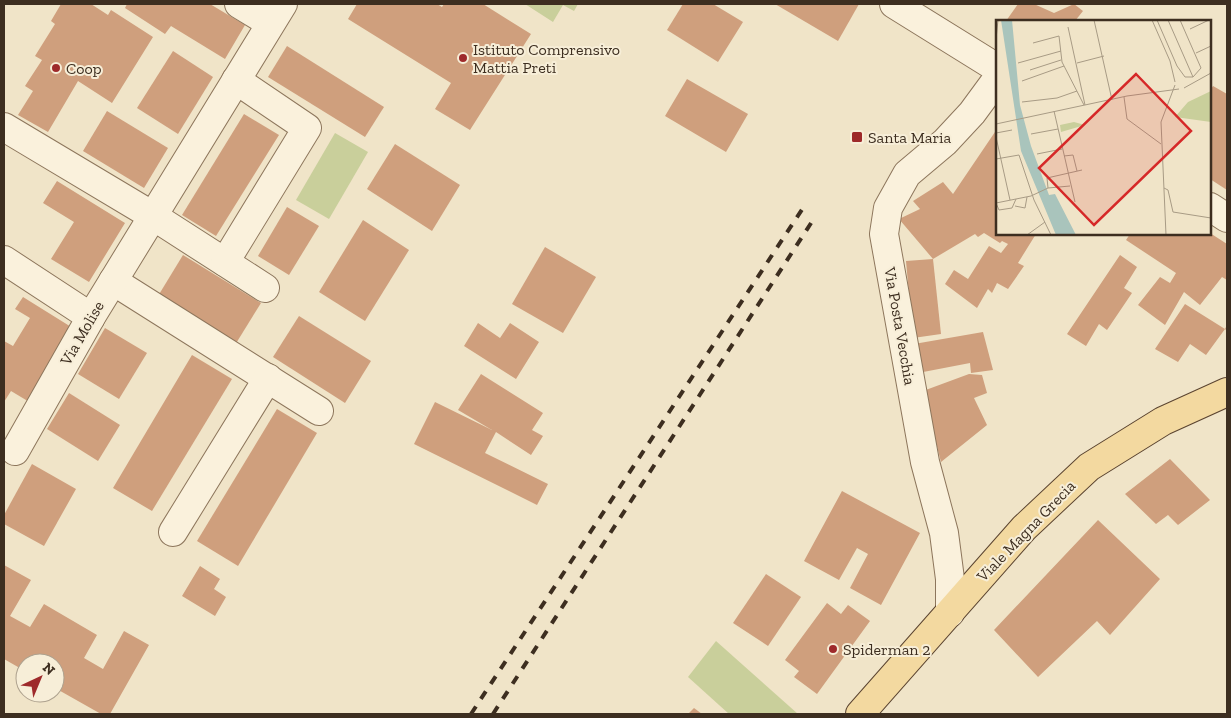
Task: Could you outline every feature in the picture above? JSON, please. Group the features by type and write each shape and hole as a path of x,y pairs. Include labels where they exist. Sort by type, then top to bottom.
{"main road":[{"name":"Viale Magna Grecia","path":"860,714 1024,528 1089,467 1163,421 1227,392"}],"street":[{"path":"239,4 276,14"},
{"path":"905,7 996,67"},
{"name":"Via Molise","path":"15,451 91,317 123,287 152,216 276,14"},
{"path":"225,262 307,128 236,80"},
{"name":"Via Posta Vecchia","path":"950,613 950,579 944,533 925,462 884,234 888,208 907,174 945,142 972,114 996,80"},
{"path":"4,127 152,216 266,288"},
{"path":"1211,208 1227,218"},
{"path":"4,260 91,317"},
{"path":"123,287 319,410"},
{"path":"173,532 268,378"}],"green space":[{"path":"525,4 578,4 574,11 563,5 553,22"},
{"path":"335,133 368,152 329,219 296,200"},
{"path":"716,641 798,714 729,714 688,677"}],"building":[{"path":"61,4 91,4 108,15 111,10 153,37 112,103 78,81 48,132 18,115 33,91 25,86 42,60 35,56 55,24 51,21"},
{"path":"127,4 210,4 245,25 225,59 171,26 165,34 125,8"},
{"name":"Istituto Comprensivo Mattia Preti","path":"357,4 437,4 442,7 444,4 483,4 531,34 470,130 435,109 451,83 348,19"},
{"path":"683,4 713,4 743,22 718,62 667,30"},
{"path":"775,4 859,4 838,41"},
{"path":"1018,4 1034,4 1054,13 1074,4 1083,11 1076,20 1007,20"},
{"path":"287,46 384,107 365,137 268,77"},
{"path":"173,51 213,77 178,134 137,108"},
{"path":"687,79 748,114 726,152 665,116"},
{"path":"1213,86 1227,94 1227,190 1211,180 1211,89"},
{"path":"107,111 168,148 144,188 83,151"},
{"path":"244,114 279,135 216,236 182,215"},
{"path":"996,130 996,235 1035,235 1018,263 1024,266 1008,289 997,283 992,293 988,289 977,308 945,284 954,270 968,279 989,246 1001,253 1008,244 1002,241 1000,243 984,233 978,237 975,234 933,259 899,219 920,209 913,201 943,182 953,194"},
{"path":"395,144 460,185 432,231 367,189"},
{"path":"57,181 125,223 89,282 51,259 74,222 43,203"},
{"path":"287,207 319,226 289,275 258,256"},
{"path":"363,220 409,250 365,321 319,292"},
{"path":"1211,234 1227,244 1227,280 1222,277 1200,305 1184,292 1165,325 1138,305 1160,277 1170,283 1176,273 1126,240 1129,235"},
{"path":"545,247 596,277 563,333 512,304"},
{"path":"183,255 261,303 235,345 158,296"},
{"path":"1120,255 1137,267 1124,288 1132,293 1107,330 1099,324 1086,346 1067,334"},
{"path":"933,259 941,334 913,338 906,261"},
{"path":"23,297 76,330 31,403 11,391 4,402 4,341 13,346 30,318 15,309"},
{"path":"1185,304 1225,329 1206,355 1190,344 1178,362 1155,349"},
{"path":"299,316 371,361 345,403 273,357"},
{"path":"478,323 500,338 510,323 539,342 516,379 464,346"},
{"path":"105,328 147,353 119,399 78,374"},
{"path":"983,332 993,370 971,373 970,363 918,373 914,344"},
{"path":"192,355 232,379 152,511 113,488"},
{"path":"481,374 543,413 532,430 543,436 531,455 496,432 485,453 548,484 537,505 414,444 435,402 492,430 458,410"},
{"path":"969,374 982,375 987,393 974,398 987,425 941,462 923,391"},
{"path":"69,393 120,425 98,461 47,429"},
{"path":"277,409 317,433 238,566 197,541"},
{"path":"1170,459 1210,500 1178,525 1168,515 1156,524 1125,494"},
{"path":"32,464 76,489 44,546 4,524 4,515"},
{"path":"842,491 920,533 881,605 850,588 868,554 857,548 839,580 804,561"},
{"path":"1098,520 1160,579 1110,635 1097,621 1038,677 994,630"},
{"path":"4,565 31,580 10,616 30,627 44,604 97,635 84,658 103,669 124,631 149,645 110,714 101,714 65,694 65,653 15,653 15,665 4,659"},
{"path":"200,566 220,579 214,589 226,597 215,616 182,596"},
{"path":"766,574 801,597 768,646 733,623"},
{"name":"Spiderman 2","path":"827,603 841,614 848,605 870,621 817,694 794,677 799,671 785,660"},
{"path":"694,708 702,714 688,714"}],"railway":[{"path":"471,714 803,208"},
{"path":"493,714 815,217"}],"place":[{"name":"Istituto Comprensivo Mattia Preti","path":"463,58"},
{"name":"Coop","path":"56,68"},
{"name":"Santa Maria","path":"857,137"},
{"name":"Spiderman 2","path":"833,649"}]}
